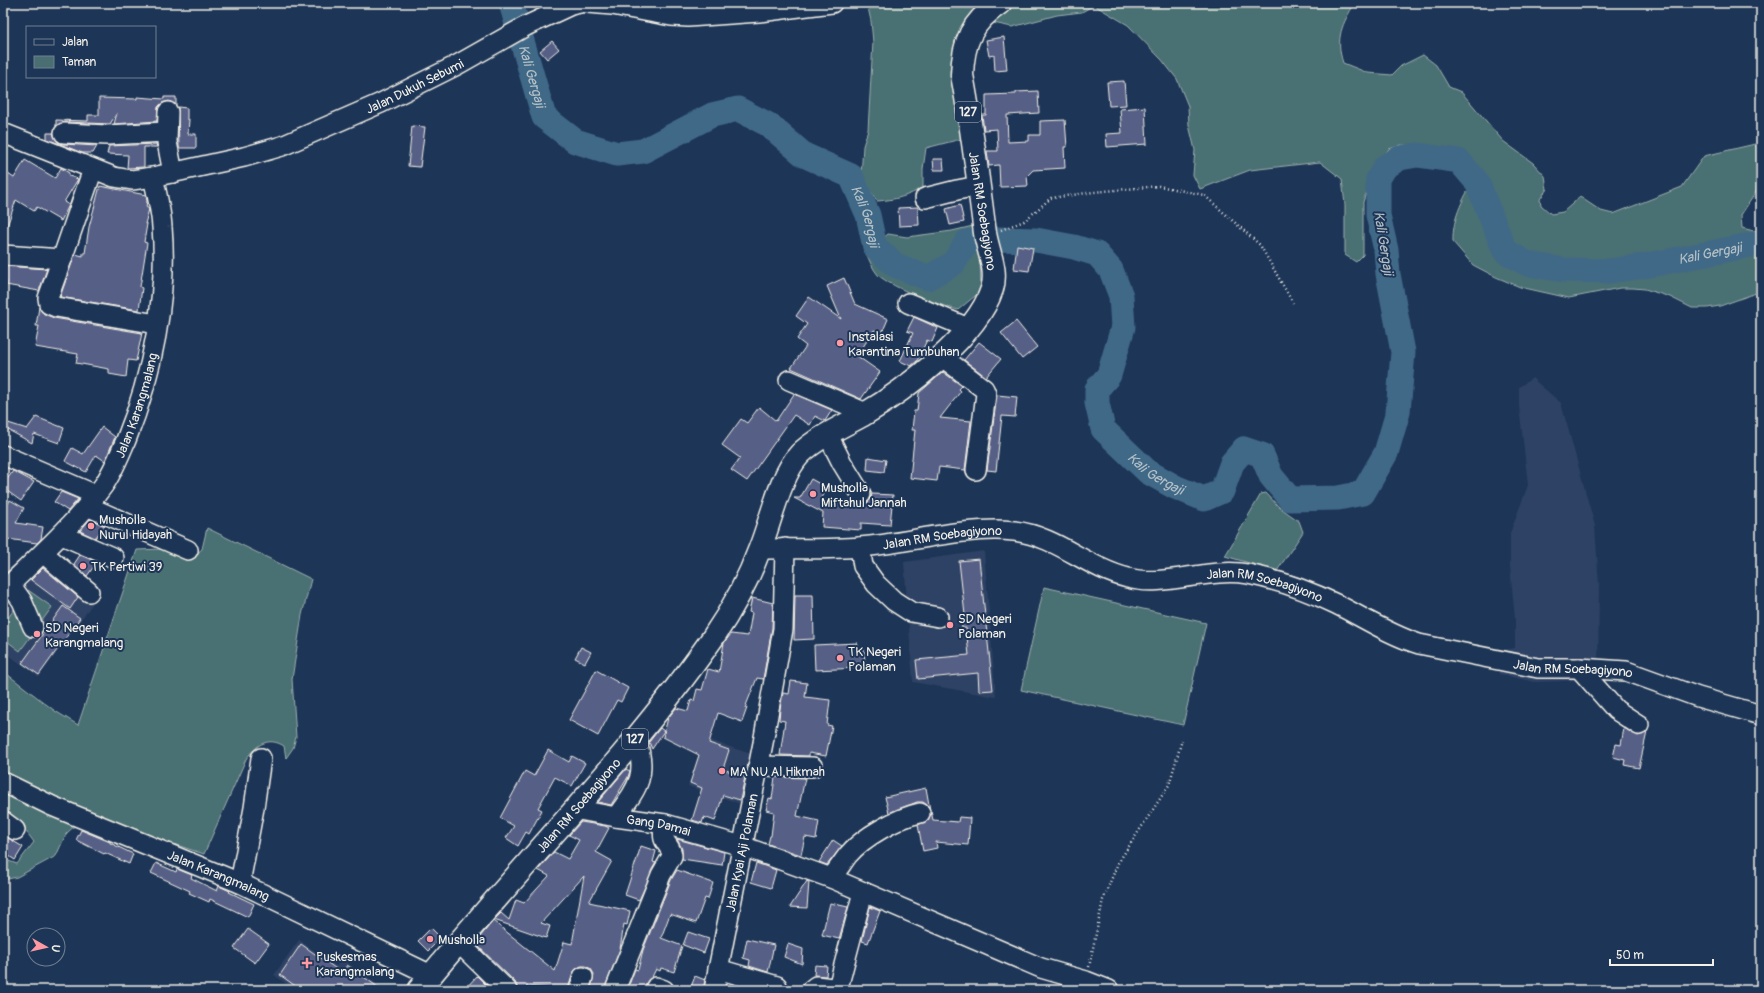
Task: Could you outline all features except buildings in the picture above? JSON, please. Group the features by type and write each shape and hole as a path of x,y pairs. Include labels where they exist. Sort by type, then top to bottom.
{"main road":[{"name":"Jalan RM Soebagiyono","path":"425,982 636,738 711,640 744,588 760,549 786,475 814,444 892,397 941,356 968,328 979,313 992,289 994,272 986,238 962,75 963,56 967,40 973,28 982,17 1000,3"}],"street":[{"name":"Jalan Dukuh Sebumi","path":"173,173 244,157 282,146 382,103 457,66 526,26 571,5 580,3"},
{"path":"587,3 612,5 671,16 704,9 758,12 832,3"},
{"path":"4,138 123,179 132,180 153,177 173,173 166,132 168,112"},
{"path":"64,133 107,135 166,132"},
{"path":"93,169 48,298 49,304 56,307 157,324"},
{"name":"Jalan Karangmalang","path":"7,587 62,535 103,486 118,459 135,416 148,371 161,298 162,228 153,177"},
{"path":"924,198 978,186"},
{"path":"3,255 62,259"},
{"path":"908,303 968,328"},
{"path":"941,356 984,389 986,394 976,470"},
{"path":"789,380 866,413"},
{"path":"814,444 842,463 861,494"},
{"path":"3,456 188,550"},
{"name":"Jalan RM Soebagiyono","path":"760,549 860,547 982,531 1015,531 1045,538 1108,572 1134,580 1149,580 1217,573 1247,574 1296,588 1334,604 1404,639 1419,644 1538,668 1579,668 1626,671 1698,697 1761,715"},
{"path":"62,535 114,558"},
{"path":"860,547 863,566 876,584 894,601 911,612 938,617"},
{"name":"Jalan Kyai Aji Polaman","path":"714,990 783,630 785,548"},
{"path":"43,553 89,592"},
{"path":"7,587 22,601 33,627"},
{"path":"1579,668 1616,710 1639,725"},
{"path":"616,817 638,784 642,760 636,738"},
{"path":"240,883 254,808 261,758"},
{"path":"758,766 813,767"},
{"name":"Jalan Karangmalang","path":"3,782 52,806 240,883 425,982"},
{"name":"Gang Damai","path":"574,808 616,817 665,824 742,846 831,878 1041,968 1086,981 1109,990"},
{"path":"831,878 848,855 861,843 899,819 920,813"},
{"path":"615,990 661,875 672,856 671,849 663,837 665,824"},
{"path":"811,990 816,986 832,988 839,984 863,892"},
{"path":"459,943 507,990"},
{"path":"718,969 777,986"}],"path":[{"path":"986,238 1024,221 1051,198 1094,192 1159,186 1204,195 1260,244 1293,303"},
{"path":"1086,981 1103,900 1118,863 1169,785 1182,740"}],"shaded area":[{"path":"1532,378 1561,403 1595,526 1599,585 1598,680 1534,682 1499,674 1497,651 1515,648 1515,620 1510,567 1510,533 1528,485 1519,406 1519,387"},
{"name":"SD Negeri Polaman","path":"984,551 996,697 913,682 904,562"},
{"name":"SD Negeri Karangmalang","path":"43,561 96,599 39,677 3,651 3,617"},
{"name":"MA NU Al Hikmah","path":"704,738 757,756 741,804 688,786"},
{"name":"Puskesmas Karangmalang","path":"299,940 336,966 342,959 377,984 373,990 295,990 274,975"}],"green space":[{"path":"867,3 1355,3 1343,25 1341,32 1340,46 1343,63 1368,73 1392,75 1401,66 1423,55 1436,65 1449,87 1461,92 1503,141 1533,163 1545,176 1547,189 1540,199 1541,205 1551,214 1563,212 1580,197 1601,211 1613,214 1682,187 1704,156 1755,144 1761,154 1761,176 1756,192 1741,215 1742,228 1754,231 1761,230 1761,295 1756,293 1720,306 1692,308 1670,297 1645,289 1620,288 1569,298 1520,287 1496,277 1473,265 1453,242 1453,233 1460,206 1477,174 1459,155 1453,152 1423,146 1401,145 1389,149 1376,164 1363,202 1363,255 1356,262 1345,255 1345,205 1342,179 1320,162 1250,170 1200,189 1193,175 1195,150 1189,125 1188,106 1177,79 1162,60 1128,25 1094,5 1082,12 1057,15 1012,27 970,18 955,41 950,72 956,92 961,139 926,148 923,169 923,187 902,197 877,201 861,177 863,146 868,130 873,42 871,21"},
{"path":"973,226 980,259 981,291 958,310 916,296 894,286 876,273 866,253 888,234 907,237 952,231"},
{"path":"1266,493 1279,507 1299,521 1303,532 1277,571 1225,556 1261,494"},
{"path":"207,528 311,579 302,615 292,679 296,737 293,748 286,758 284,746 278,743 268,742 258,746 250,754 246,759 204,854 86,815 66,834 56,856 17,877 3,880 3,859 17,864 34,842 22,826 3,812 3,671 55,711 78,725 137,550 162,549 193,557 202,549"},
{"path":"1044,587 1206,623 1183,725 1021,690"},
{"path":"28,590 52,607 20,651 3,638 3,625"}],"waterway":[{"name":"Kali Gergaji","path":"511,3 544,117 575,141 617,154 643,151 712,115 738,109 769,125 804,155 851,176 868,215 875,247 895,265 927,278 953,264 967,242 998,239 1036,240 1074,247 1097,254 1111,270 1121,296 1123,327 1109,375 1097,389 1097,403 1103,429 1148,472 1175,487 1204,499 1222,491 1232,463 1244,449 1262,455 1271,476 1290,499 1338,498 1363,493 1386,453 1398,412 1403,352 1388,274 1386,250 1378,215 1378,179 1385,167 1400,158 1417,155 1459,161 1477,182 1505,251 1528,264 1564,270 1609,271 1644,266 1761,243"}],"place":[{"name":"Instalasi Karantina Tumbuhan","path":"840,343"},
{"name":"Musholla Miftahul Jannah","path":"813,494"},
{"name":"Musholla Nurul Hidayah","path":"91,526"},
{"name":"TK Pertiwi 39","path":"83,566"},
{"name":"SD Negeri Polaman","path":"950,625"},
{"name":"SD Negeri Karangmalang","path":"37,634"},
{"name":"TK Negeri Polaman","path":"840,658"},
{"name":"MA NU Al Hikmah","path":"722,771"},
{"name":"Musholla","path":"430,939"},
{"name":"Puskesmas Karangmalang","path":"307,963"}]}
